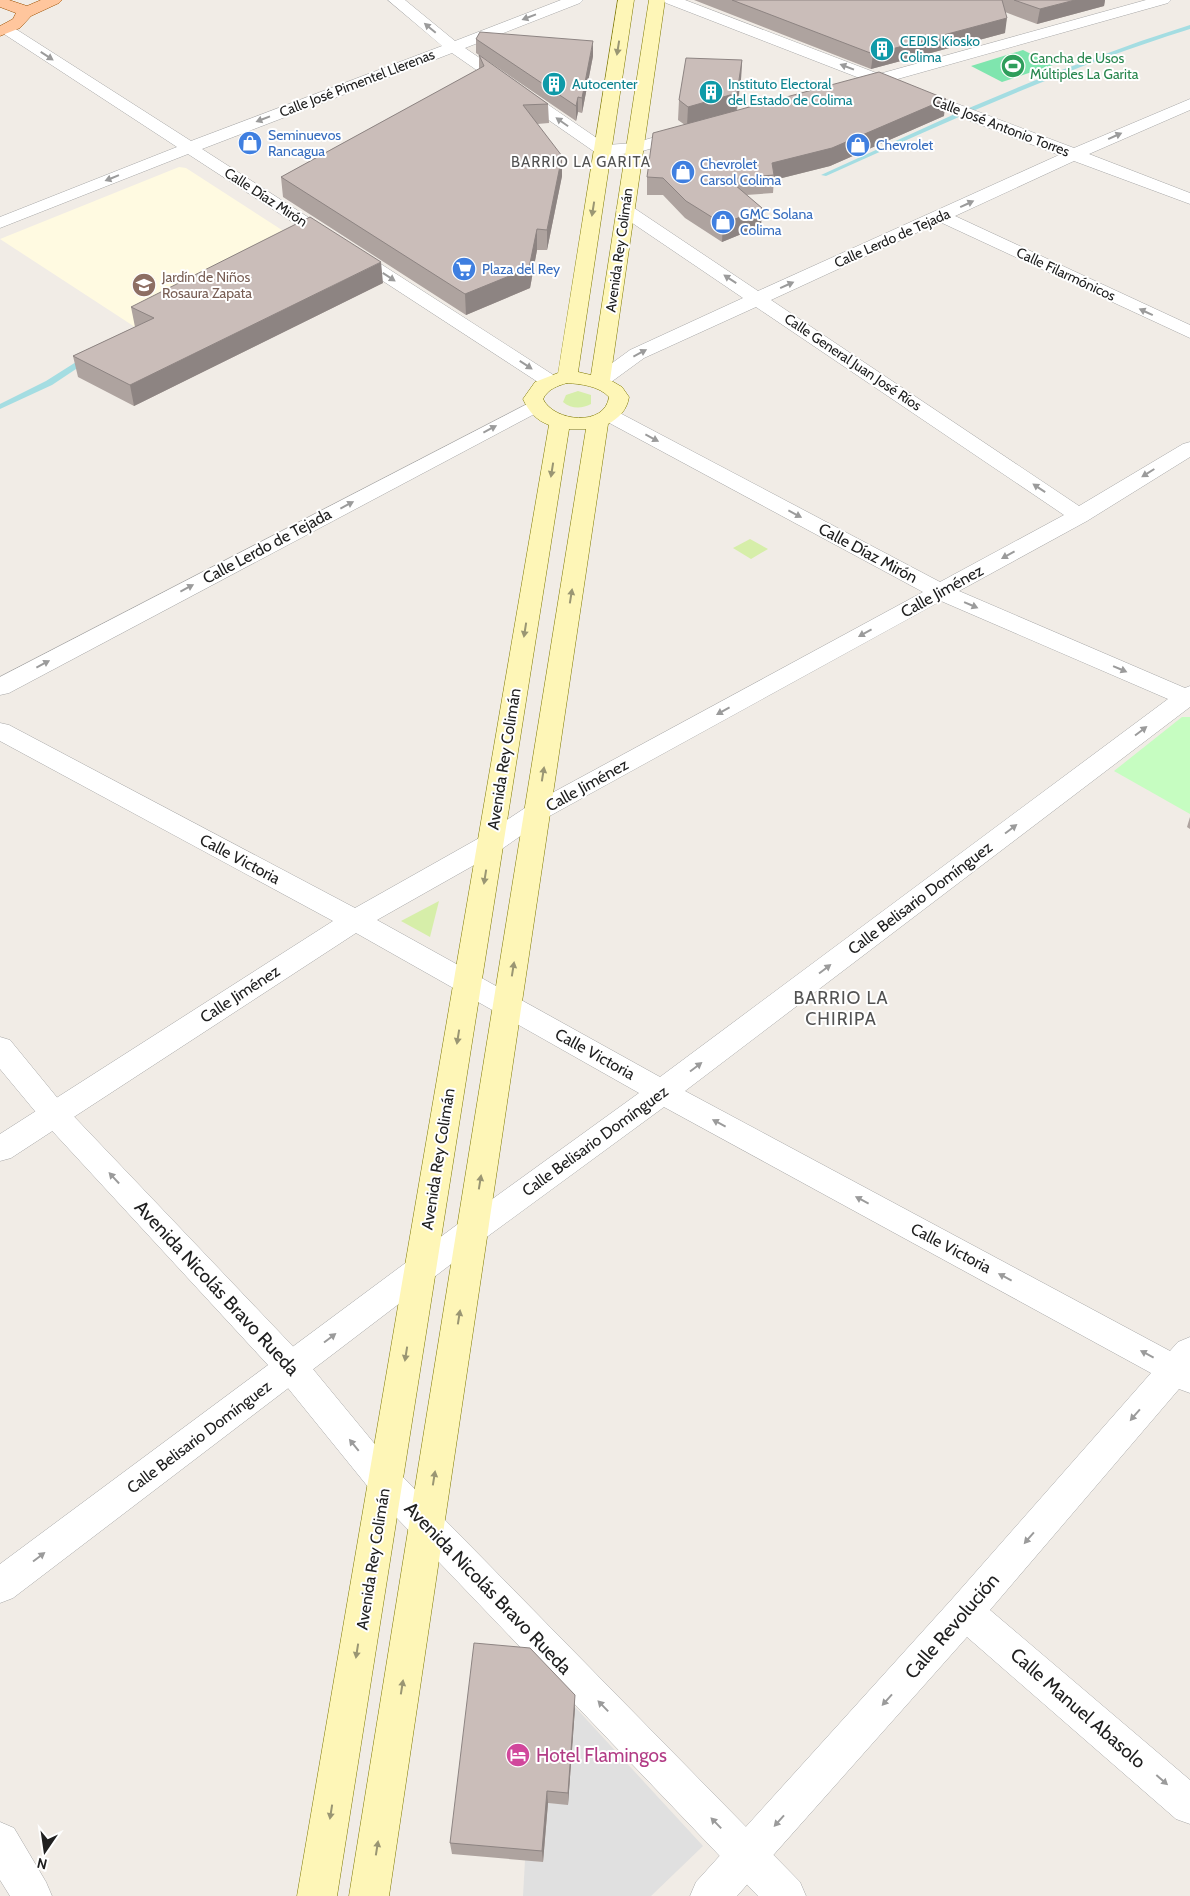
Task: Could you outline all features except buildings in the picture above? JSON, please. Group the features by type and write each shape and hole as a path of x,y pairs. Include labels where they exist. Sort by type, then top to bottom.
{"main road":[{"path":"0,2 13,0"},
{"path":"24,13 54,0"},
{"name":"Avenida Rey Colimán","path":"559,380 602,150 626,0"},
{"name":"Avenida Rey Colimán","path":"600,381 657,0"},
{"path":"0,2 20,8 24,13 23,19 17,25 3,30"},
{"path":"369,1896 537,812 604,418 616,406 618,399 615,392 600,381 559,380 536,392 533,399 540,413 560,422 573,423 604,418"},
{"name":"Avenida Rey Colimán","path":"317,1896 560,422"}],"street":[{"path":"396,0 452,46 631,170"},
{"name":"Calle José Pimentel Llerenas","path":"0,223 452,46 575,0"},
{"name":"Calle José Antonio Torres","path":"671,0 965,111 1190,199"},
{"path":"842,90 1163,0"},
{"name":"Calle Díaz Mirón","path":"3,30 559,380"},
{"name":"Calle Lerdo de Tejada","path":"600,381 636,354 1075,154 1190,104"},
{"path":"602,150 635,148 701,129"},
{"name":"Calle General Juan José Ríos","path":"625,210 1079,516"},
{"name":"Calle Filarmónicos","path":"941,216 1190,332"},
{"name":"Calle Lerdo de Tejada","path":"0,686 535,406"},
{"name":"Calle Díaz Mirón","path":"604,418 941,592 1189,697"},
{"name":"Calle Jiménez","path":"0,1149 355,920 490,844 537,812 1079,516 1190,448"},
{"name":"Calle Belisario Domínguez","path":"0,1586 473,1230 662,1092 1189,697"},
{"name":"Calle Victoria","path":"0,731 355,920 662,1092 1185,1367"},
{"name":"Avenida Nicolás Bravo Rueda","path":"0,1048 54,1114 291,1367 385,1482 786,1896"},
{"name":"Calle Revolución","path":"710,1896 748,1856 1185,1367"},
{"name":"Calle Manuel Abasolo","path":"965,1612 1190,1805"},
{"path":"0,1842 32,1896"}],"shaded area":[{"name":"Jardín de Niños Rosaura Zapata","path":"179,167 186,168 302,243 135,327 0,239"},
{"path":"575,1707 703,1846 651,1896 523,1896 525,1860 543,1862 548,1803 568,1804"}],"green space":[{"name":"Cancha de Usos Múltiples La Garita","path":"1023,50 1053,65 1002,82 971,66"},
{"path":"578,391 591,395 591,404 577,407 569,406 563,402 566,395"},
{"path":"750,539 768,549 751,559 733,548"},
{"path":"1182,717 1190,717 1190,814 1114,771"},
{"path":"439,901 430,937 401,921"}],"waterway":[{"path":"824,175 959,114 1050,76 1096,58 1190,27"},
{"path":"0,407 49,383 87,359"}],"place":[{"name":"CEDIS Kiosko Colima","path":"882,49"},
{"name":"Cancha de Usos Múltiples La Garita","path":"1013,66"},
{"name":"Autocenter","path":"554,84"},
{"name":"Instituto Electoral del Estado de Colima","path":"711,92"},
{"name":"Seminuevos Rancagua","path":"250,143"},
{"name":"Chevrolet","path":"858,145"},
{"name":"Chevrolet Carsol Colima","path":"683,172"},
{"name":"GMC Solana Colima","path":"723,222"},
{"name":"Plaza del Rey","path":"464,269"},
{"name":"Jardín de Niños Rosaura Zapata","path":"144,285"},
{"name":"Hotel Flamingos","path":"518,1755"}],"district":[{"name":"BARRIO LA GARITA","path":"581,162"},
{"name":"BARRIO LA CHIRIPA","path":"841,1008"}]}
